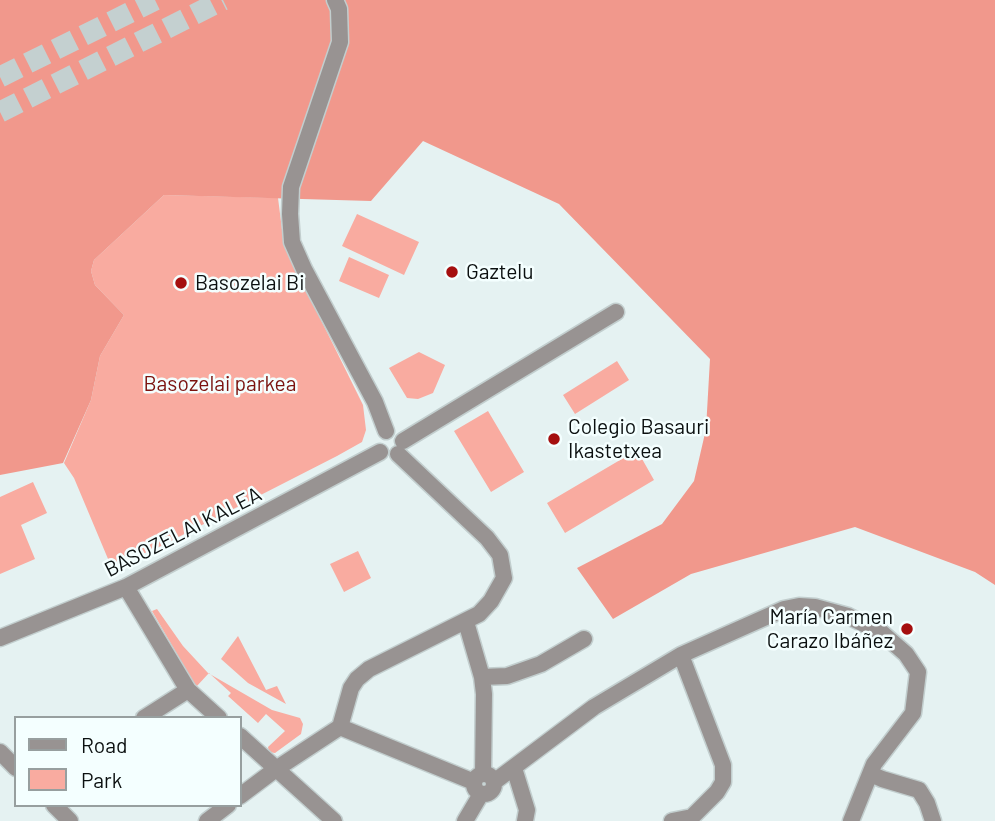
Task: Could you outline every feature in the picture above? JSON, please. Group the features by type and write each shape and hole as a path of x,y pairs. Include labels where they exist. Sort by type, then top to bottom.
{"street":[{"path":"335,0 339,9 340,42 291,187 289,215 292,242 304,270 375,402 386,431"},
{"path":"386,431 378,440 380,452 387,456 616,312"},
{"path":"242,794 340,727 351,688 369,669 479,614 491,601 504,578 500,555 487,538 401,447 398,433 386,431"},
{"name":"BASOZELAI KALEA","path":"0,638 125,587 380,452"},
{"path":"125,587 188,690 217,716"},
{"path":"340,727 483,783 514,768 594,707 681,655 784,609 815,607 848,616 882,633 906,654 918,672 913,713 874,764 851,821"},
{"path":"465,821 483,783 484,694 482,677 466,622"},
{"path":"482,677 507,676 541,664 584,639"},
{"path":"671,821 692,817 717,792 723,782 723,765 681,655"},
{"path":"147,716 188,690"},
{"path":"242,738 334,821"},
{"path":"0,752 14,766"},
{"path":"514,768 527,810 525,821"},
{"path":"871,774 919,790 933,821"},
{"path":"56,807 70,821"},
{"path":"207,821 225,807"}],"green space":[{"name":"Basozelai parkea","path":"164,195 278,198 284,245 363,405 366,430 362,442 337,456 155,549 111,566 74,478 64,463 91,400 100,356 124,315 95,285 91,271 94,260"},
{"path":"357,214 419,242 404,275 342,246"},
{"path":"349,257 389,275 379,298 339,281"},
{"path":"419,352 445,365 433,393 418,399 407,398 389,368"},
{"path":"617,361 629,380 575,414 563,395"},
{"path":"488,411 524,472 491,492 454,431"},
{"path":"637,450 654,480 565,533 547,503"},
{"path":"33,482 47,513 21,525 35,559 0,574 0,497"},
{"path":"358,551 371,578 344,592 330,564"},
{"path":"157,609 183,646 209,673 196,687 152,611"},
{"path":"238,636 266,690 277,686 286,704 248,683 221,659"},
{"path":"211,675 272,710 300,718 303,724 301,734 275,753 269,752 268,747 285,731 266,714 258,723 228,696 231,693"}],"shaded area":[{"path":"0,0 995,0 995,585 975,572 855,527 691,574 613,619 577,568 662,524 694,481 706,429 710,359 559,204 423,141 371,201 164,195 94,260 91,271 95,285 124,315 100,356 91,400 63,463 0,475"}],"tunnel":[{"path":"0,77 155,0"},
{"path":"0,112 223,0"}],"place":[{"name":"Gaztelu","path":"452,272"},
{"name":"Basozelai Bi","path":"181,283"},
{"name":"Colegio Basauri Ikastetxea","path":"554,439"},
{"name":"María Carmen Carazo Ibáñez","path":"907,629"}]}
